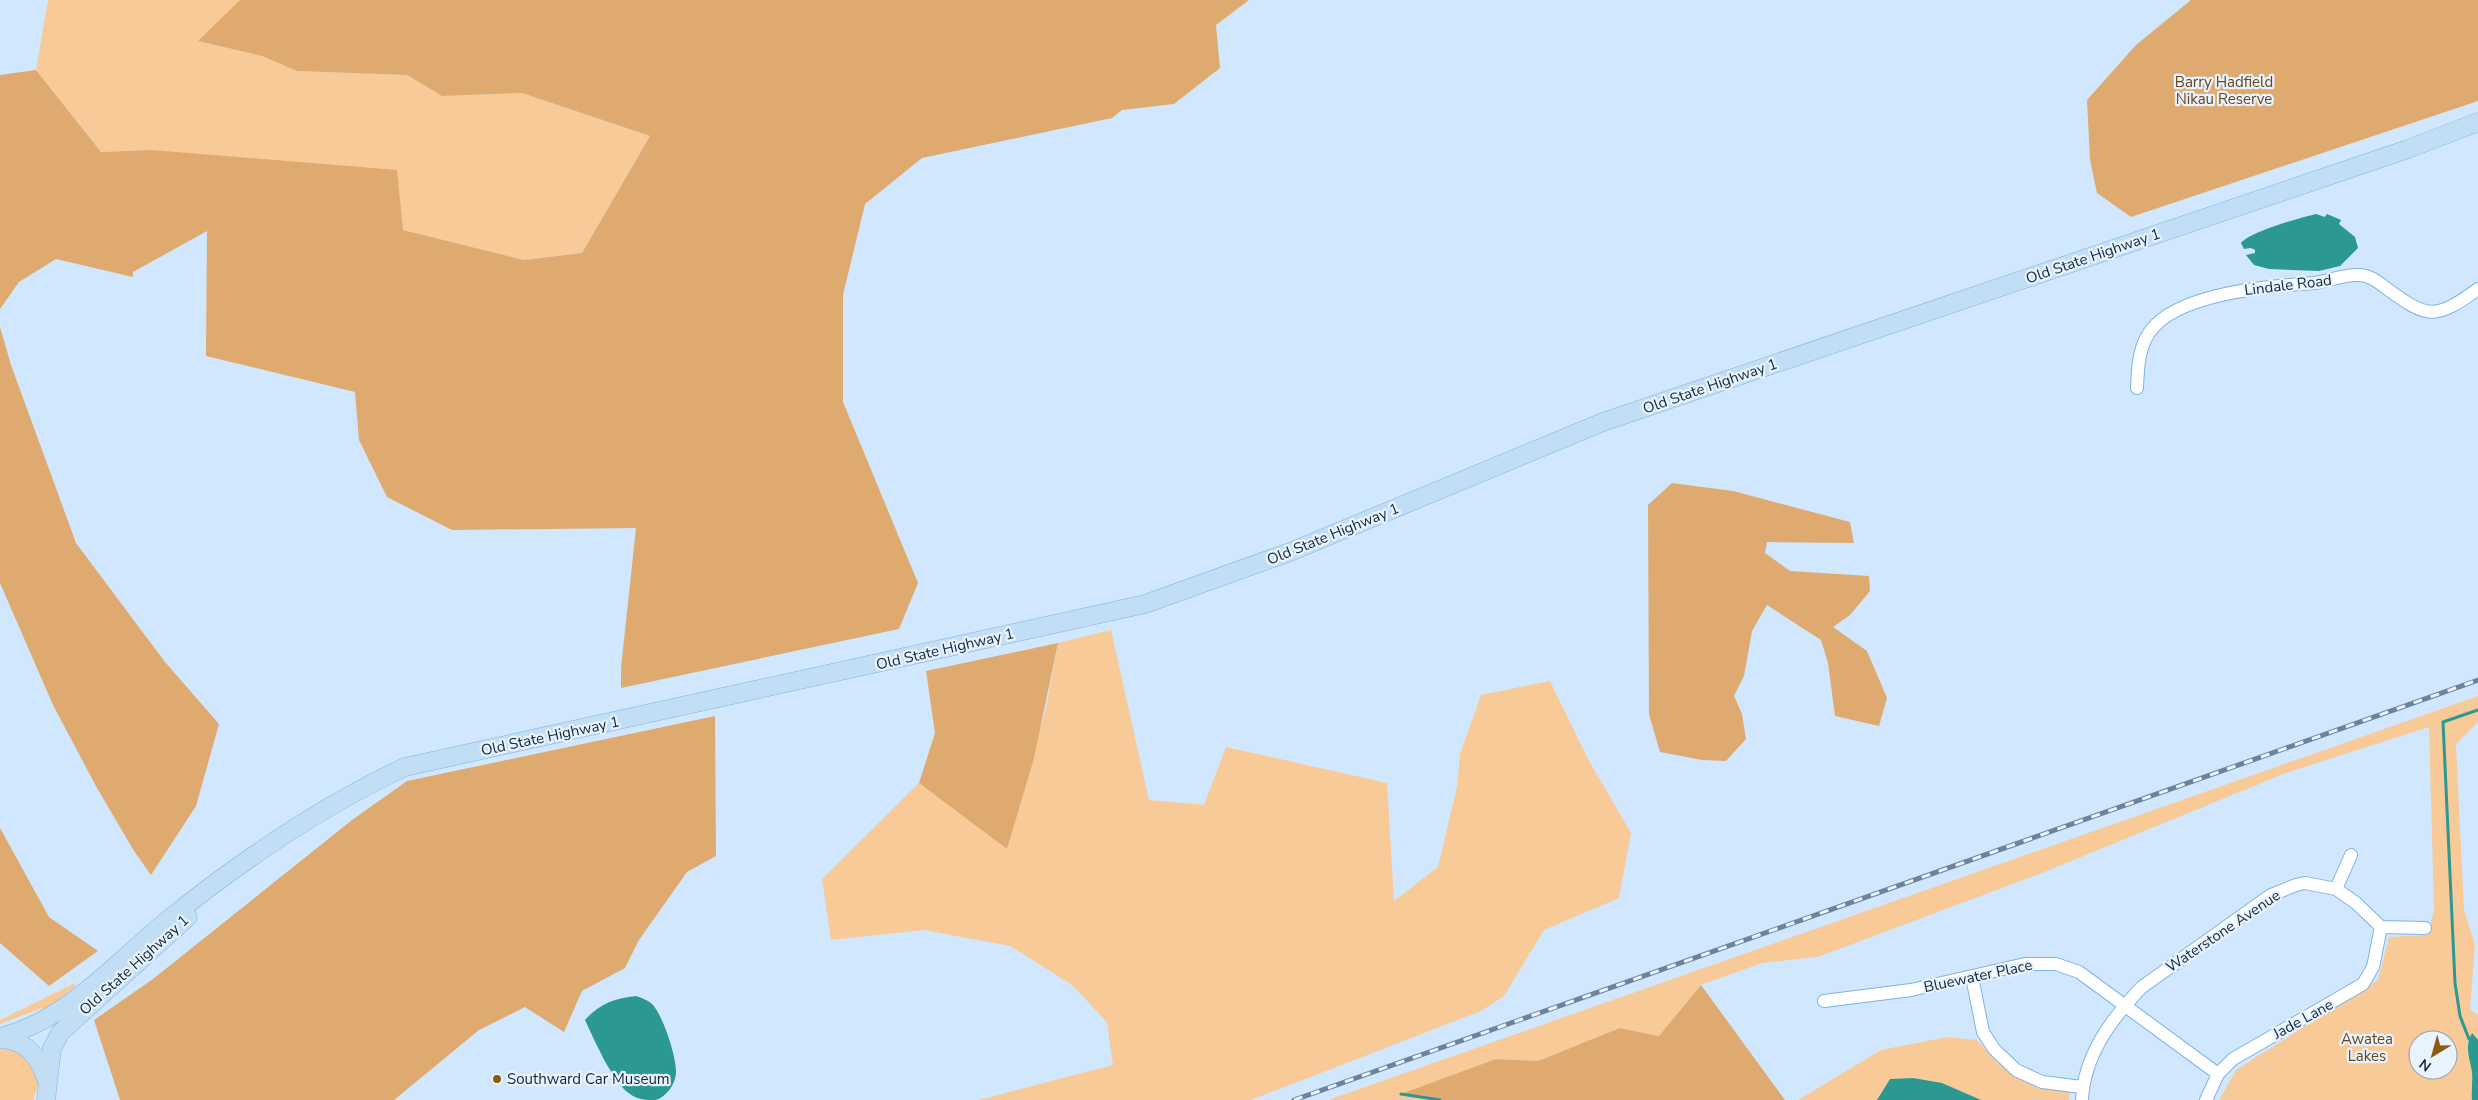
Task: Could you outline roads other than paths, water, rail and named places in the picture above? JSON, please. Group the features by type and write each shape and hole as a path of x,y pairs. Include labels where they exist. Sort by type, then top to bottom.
{"main road":[{"name":"Old State Highway 1","path":"0,1038 14,1034 58,1012 164,923 300,823 359,789 405,767 1145,604 1290,552 1604,422 2408,149 2478,122"},
{"name":"Old State Highway 1","path":"2408,149 2435,145 2478,133"},
{"name":"Old State Highway 1","path":"47,1092 52,1048 61,1032 156,947 246,861"},
{"path":"0,1038 21,1043 33,1052 42,1064 47,1092"}],"street":[{"name":"Lindale Road","path":"2137,388 2141,349 2150,332 2165,316 2218,296 2272,285 2327,281 2358,274 2377,280 2418,310 2437,312 2448,309 2478,289"},
{"path":"2336,889 2350,855"},
{"name":"Waterstone Avenue","path":"2082,1100 2082,1087 2096,1047 2125,1005 2142,987 2271,895 2306,883 2336,889 2356,903 2381,927"},
{"path":"2381,927 2424,928"},
{"name":"Jade Lane","path":"2206,1100 2218,1074 2233,1059 2363,984 2373,967 2381,927"},
{"name":"Bluewater Place","path":"1824,1001 1911,990 2025,964 2056,964 2079,972 2218,1074"},
{"path":"1972,977 1982,1032 1994,1049 2016,1070 2042,1082 2082,1087"}],"waterway":[{"path":"2469,1039 2460,1016 2455,983 2443,722 2478,710"},
{"path":"1401,1094 1440,1100"}],"railway":[{"path":"1294,1100 2478,680"}],"place":[{"name":"Southward Car Museum","path":"497,1079"}],"park label":[{"name":"Barry Hadfield Nikau Reserve","path":"2224,90"},
{"name":"Awatea Lakes","path":"2367,1048"}]}
